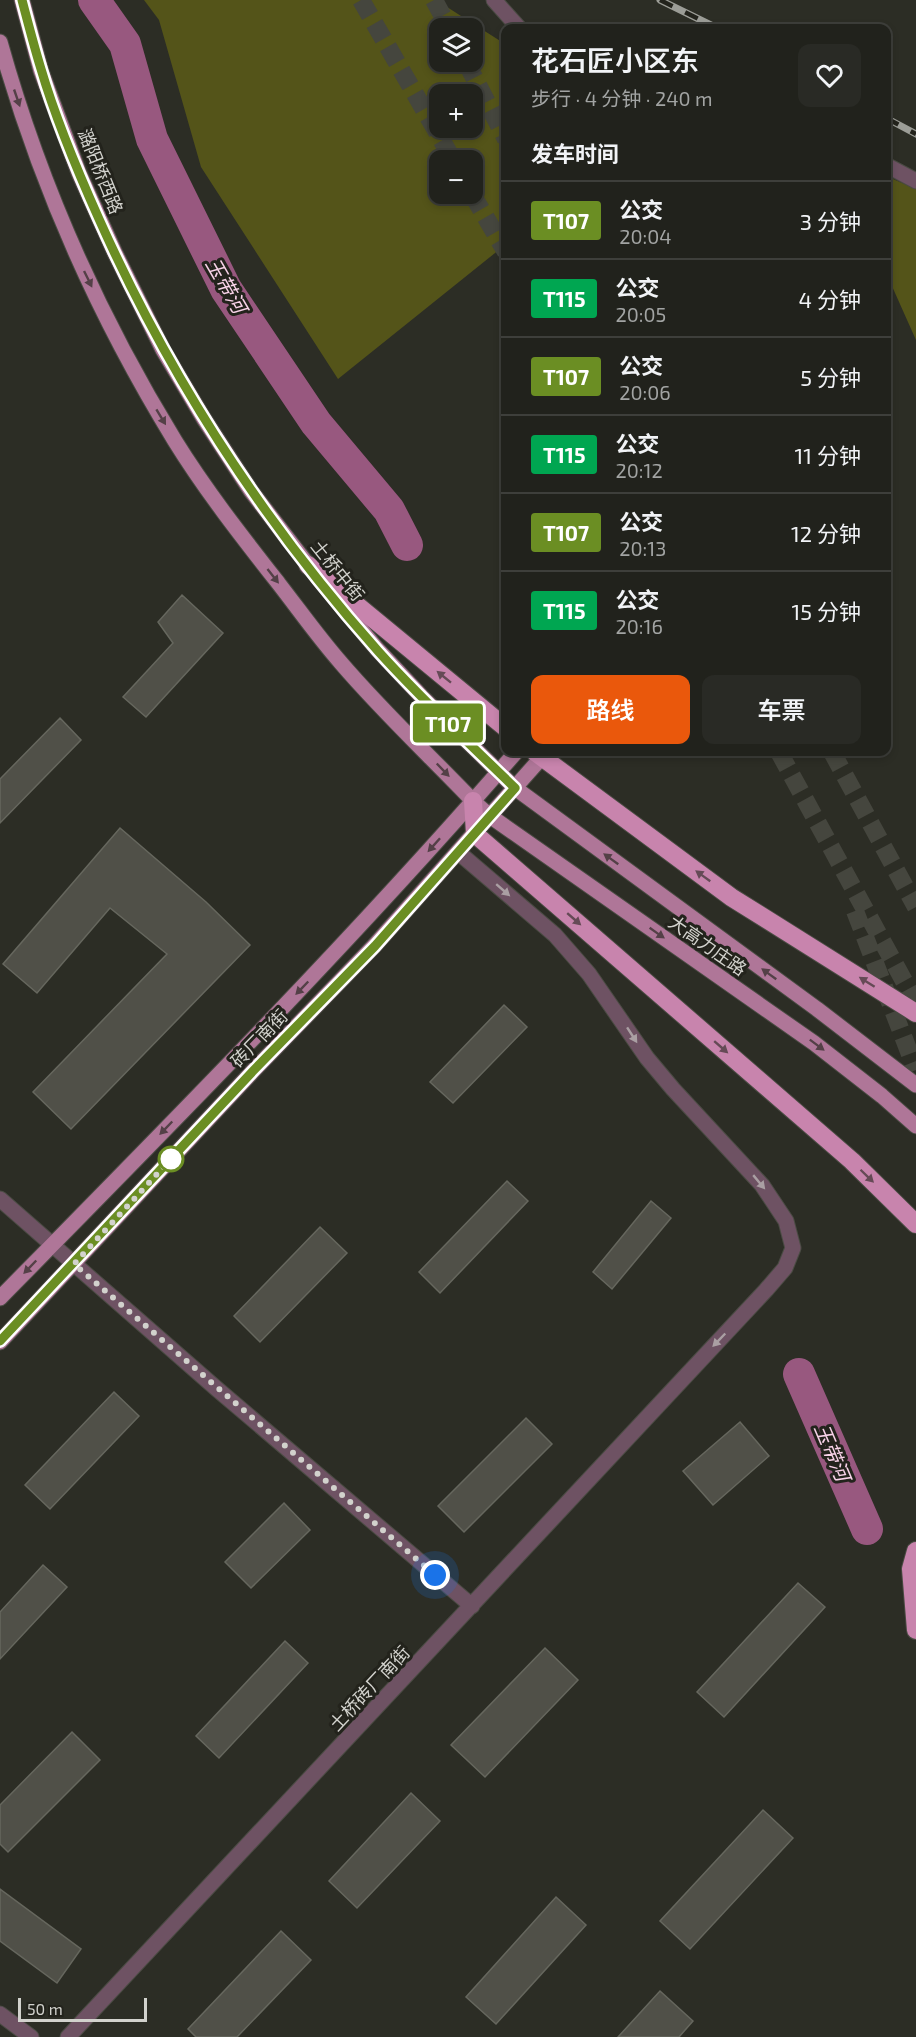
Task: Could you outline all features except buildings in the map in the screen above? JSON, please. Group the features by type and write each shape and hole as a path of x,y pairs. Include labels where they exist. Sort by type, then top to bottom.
{"highway":[{"path":"308,565 501,724"},
{"path":"541,756 731,897 916,1013"},
{"path":"473,801 475,834 852,1161 916,1224"},
{"path":"916,1551 910,1569 916,1630"}],"main road":[{"name":"潞阳桥西路","path":"22,0 41,71 79,173 163,350"},
{"name":"大高力庄路","path":"0,42 47,185 84,272 131,366 176,442 224,513 340,663 490,816 814,1043 882,1096 916,1126"},
{"name":"土桥中街","path":"163,350 251,491 308,565 377,649 421,696 515,788"},
{"name":"砖厂南街","path":"0,1298 319,970 512,756"},
{"name":"砖厂南街","path":"0,1342 253,1071 375,946 515,788 537,756"},
{"name":"大高力庄路","path":"515,788 817,1009 916,1085"}],"street":[{"path":"494,0 515,24"},
{"path":"891,168 916,182"},
{"name":"土桥砖厂南街","path":"68,2037 785,1268 794,1248 786,1221 762,1185 647,1058 589,974 555,935 458,852"},
{"path":"0,1199 472,1606"},
{"path":"0,2014 31,2037"}],"shaded area":[{"path":"144,0 436,0 464,18 429,18 429,72 483,72 483,30 501,41 501,248 338,379 201,167 159,20"},
{"path":"891,178 916,189 916,340 891,284"}],"waterway":[{"name":"玉带河","path":"94,0 125,44 152,139 226,289 316,423 389,510 407,545"},
{"name":"玉带河","path":"799,1374 867,1529"}],"tunnel":[{"path":"361,0 447,150"},
{"path":"434,0 444,18"},
{"path":"471,72 501,129"},
{"path":"478,204 501,243"},
{"path":"781,756 916,1003"},
{"path":"834,756 916,907"},
{"path":"855,911 916,1070"}],"railway":[{"path":"660,0 709,24"},
{"path":"891,121 916,134"}],"bus line":[{"name":"T107","path":"0,1341 253,1071 375,946 515,788 421,696 377,649 251,491 204,419 163,350 79,173 41,71 22,0"}],"route":[{"path":"171,1159 74,1264 435,1575"}]}
